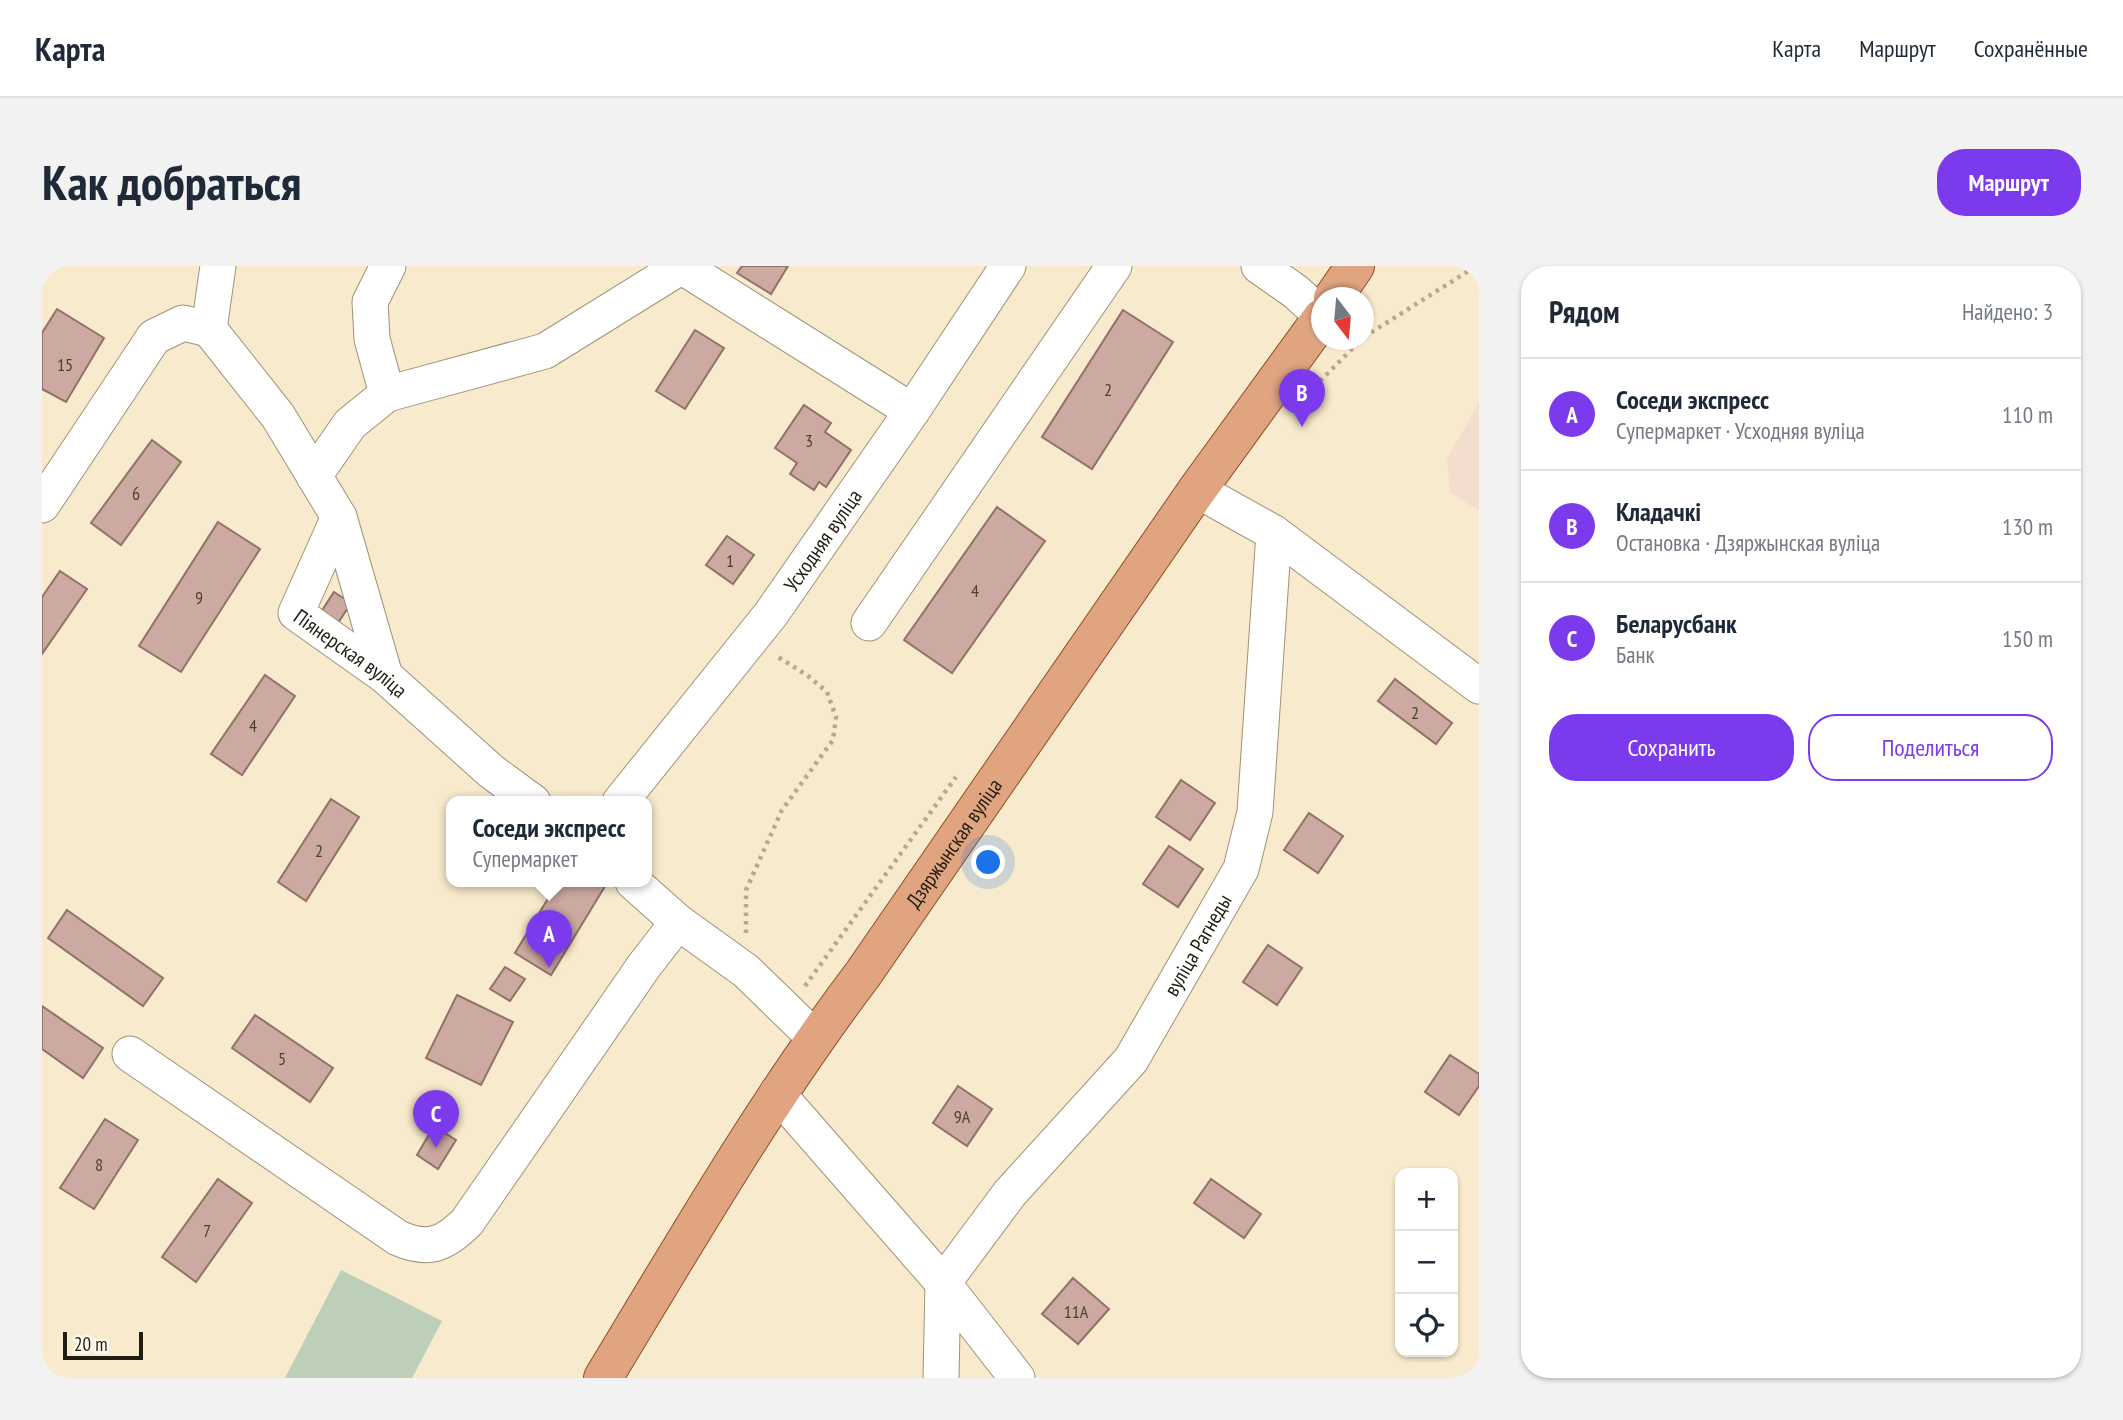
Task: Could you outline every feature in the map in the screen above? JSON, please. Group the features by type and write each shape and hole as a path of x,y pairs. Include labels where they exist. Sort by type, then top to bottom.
{"main road":[{"path":"1341,287 1355,266"},
{"name":"Дзяржынская вуліца","path":"603,1378 777,1093 863,974 1197,490 1311,331"}],"street":[{"path":"209,329 218,266"},
{"path":"387,394 372,339 370,302 388,266"},
{"path":"314,476 350,424 387,394 545,351 682,266 912,411"},
{"name":"Усходняя вуліца","path":"625,796 771,614 912,411 1008,266"},
{"path":"869,623 1114,266"},
{"path":"1259,266 1296,292 1311,307"},
{"path":"42,505 154,337 183,323 209,329 278,416 339,517 385,676"},
{"path":"1197,490 1274,533 1479,686"},
{"name":"Піянерская вуліца","path":"339,517 296,613 385,676 492,772 525,796"},
{"name":"вуліца Рагнеды","path":"943,1283 1010,1194 1131,1060 1241,869 1255,812 1274,533"},
{"path":"639,887 678,922 746,971 815,1038"},
{"path":"130,1054 398,1238 415,1246 433,1244 452,1237 467,1222 636,977 678,922"},
{"path":"777,1093 943,1283 1017,1378"},
{"path":"942,1378 943,1283"}],"path":[{"path":"1374,331 1474,266"},
{"path":"1315,385 1350,350"},
{"path":"746,971 746,890 782,810 833,740 836,717 827,692 764,646 771,614"}],"shaded area":[{"path":"1479,402 1479,511 1450,492 1447,459"}],"green space":[{"path":"341,1270 442,1321 412,1378 285,1378"}],"building":[{"path":"742,266 788,266 771,294 737,273"},
{"path":"57,309 104,338 66,402 42,389 42,333"},
{"path":"1123,310 1173,342 1092,469 1042,437"},
{"path":"695,330 724,348 685,409 656,391"},
{"path":"804,405 831,423 825,432 851,450 826,487 819,482 814,490 790,474 797,463 775,448"},
{"path":"152,440 181,462 121,545 91,523"},
{"path":"997,507 1045,541 952,673 904,640"},
{"path":"218,522 260,549 181,672 139,646"},
{"path":"727,536 754,555 733,584 706,565"},
{"path":"60,571 87,589 42,654 42,597"},
{"path":"334,592 351,603 338,623 321,612"},
{"path":"265,675 295,696 242,775 211,754"},
{"path":"1395,679 1452,723 1436,744 1378,701"},
{"path":"1181,780 1215,803 1190,840 1156,817"},
{"path":"331,799 359,817 306,901 278,882"},
{"path":"1309,813 1343,836 1318,873 1284,850"},
{"path":"1169,846 1203,869 1178,907 1143,884"},
{"path":"555,887 605,887 551,975 515,953"},
{"path":"67,910 163,978 143,1006 48,938"},
{"path":"1268,945 1302,968 1277,1005 1243,982"},
{"path":"505,967 525,979 510,1001 490,989"},
{"path":"457,995 513,1022 481,1085 426,1058"},
{"path":"42,1006 103,1048 83,1078 42,1049"},
{"path":"255,1015 333,1068 310,1102 232,1048"},
{"path":"1450,1055 1479,1074 1479,1086 1459,1115 1425,1092"},
{"path":"958,1086 992,1109 967,1146 933,1123"},
{"path":"105,1119 138,1140 94,1209 60,1188"},
{"path":"434,1126 456,1140 438,1169 417,1155"},
{"path":"218,1179 252,1203 196,1282 162,1257"},
{"path":"1211,1179 1261,1214 1244,1238 1194,1203"},
{"path":"1073,1278 1109,1309 1078,1344 1042,1314"}],"place":[{"name":"Кладачкі","path":"1302,427"},
{"name":"Соседи экспресс","path":"549,968"},
{"name":"Беларусбанк","path":"436,1148"}]}
